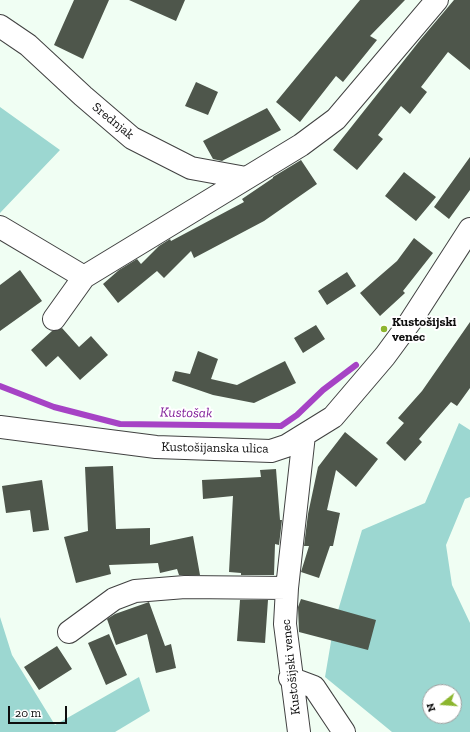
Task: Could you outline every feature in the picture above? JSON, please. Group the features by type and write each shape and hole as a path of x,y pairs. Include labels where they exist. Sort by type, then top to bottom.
{"street":[{"path":"54,319 84,277 301,144 336,119 437,0"},
{"name":"Srednjak","path":"0,26 28,45 82,96 132,138 191,168 246,178"},
{"path":"0,227 84,277"},
{"name":"Kustošijanska ulica","path":"0,427 156,447 271,451 286,446 333,417 385,356 410,322 470,229"},
{"name":"Kustošijski venec","path":"299,732 290,678 285,624 286,588 304,435"},
{"path":"69,632 114,599 135,591 185,587 286,588"},
{"path":"290,678 314,687 344,732"}],"shaded area":[{"path":"0,107 60,150 0,213"},
{"path":"459,423 470,430 470,497 465,499 446,545 452,585 470,623 470,732 392,732 325,677 334,624 362,530 425,503"},
{"path":"0,617 12,655 55,725 139,677 150,711 115,732 0,732"}],"building":[{"path":"74,0 109,0 83,59 54,45"},
{"path":"129,0 185,0 176,21"},
{"path":"360,0 405,0 370,36 377,40 343,82 336,76 300,122 276,102"},
{"path":"454,0 470,0 470,70 448,52 421,87 427,92 410,114 401,106 378,135 383,139 357,170 333,150"},
{"path":"196,82 218,92 208,115 185,106"},
{"path":"267,108 281,130 222,161 213,159 203,141"},
{"path":"470,157 470,190 449,219 434,207"},
{"path":"301,160 317,184 264,221 194,258 191,251 164,278 157,271 118,303 103,284 119,270 137,259 141,264 159,246 170,239 171,241 244,202 242,199 273,177"},
{"path":"404,172 436,197 416,221 385,196"},
{"path":"414,238 433,253 403,291 405,293 380,316 360,293 397,261"},
{"path":"20,270 42,301 0,331 0,285"},
{"path":"347,272 356,286 327,305 318,291"},
{"path":"470,322 470,388 457,406 451,402 419,439 422,442 405,461 386,443 404,423 398,418 422,391"},
{"path":"316,325 325,339 303,353 294,338"},
{"path":"62,328 79,347 91,336 108,355 80,380 58,356 46,367 31,350 52,331"},
{"path":"198,351 218,359 211,379 237,385 285,361 296,383 254,403 213,395 172,381 175,371 190,374"},
{"path":"345,432 378,459 356,487 336,470 327,510 340,513 333,546 330,546 319,578 301,572 309,546 304,546 308,514 318,467"},
{"path":"113,466 116,529 150,528 150,545 193,536 200,575 179,575 177,569 160,573 158,563 109,565 111,574 76,583 64,537 88,531 85,467"},
{"path":"276,469 280,520 282,520 279,545 275,544 274,575 241,575 241,573 229,572 233,496 203,499 202,480 261,477 260,470"},
{"path":"42,480 49,530 33,532 30,510 6,513 2,486"},
{"path":"301,599 376,620 368,650 299,632 298,607"},
{"path":"240,600 268,600 265,643 237,641"},
{"path":"149,602 165,646 171,644 176,668 156,673 147,634 116,645 107,619 115,614"},
{"path":"109,634 127,675 106,685 88,643"},
{"path":"57,646 72,669 39,690 24,667"}],"waterway":[{"name":"Kustošak","path":"0,386 54,407 120,424 281,426 297,415 323,390 356,365"}],"place":[{"name":"Kustošijski venec","path":"384,329"}]}
